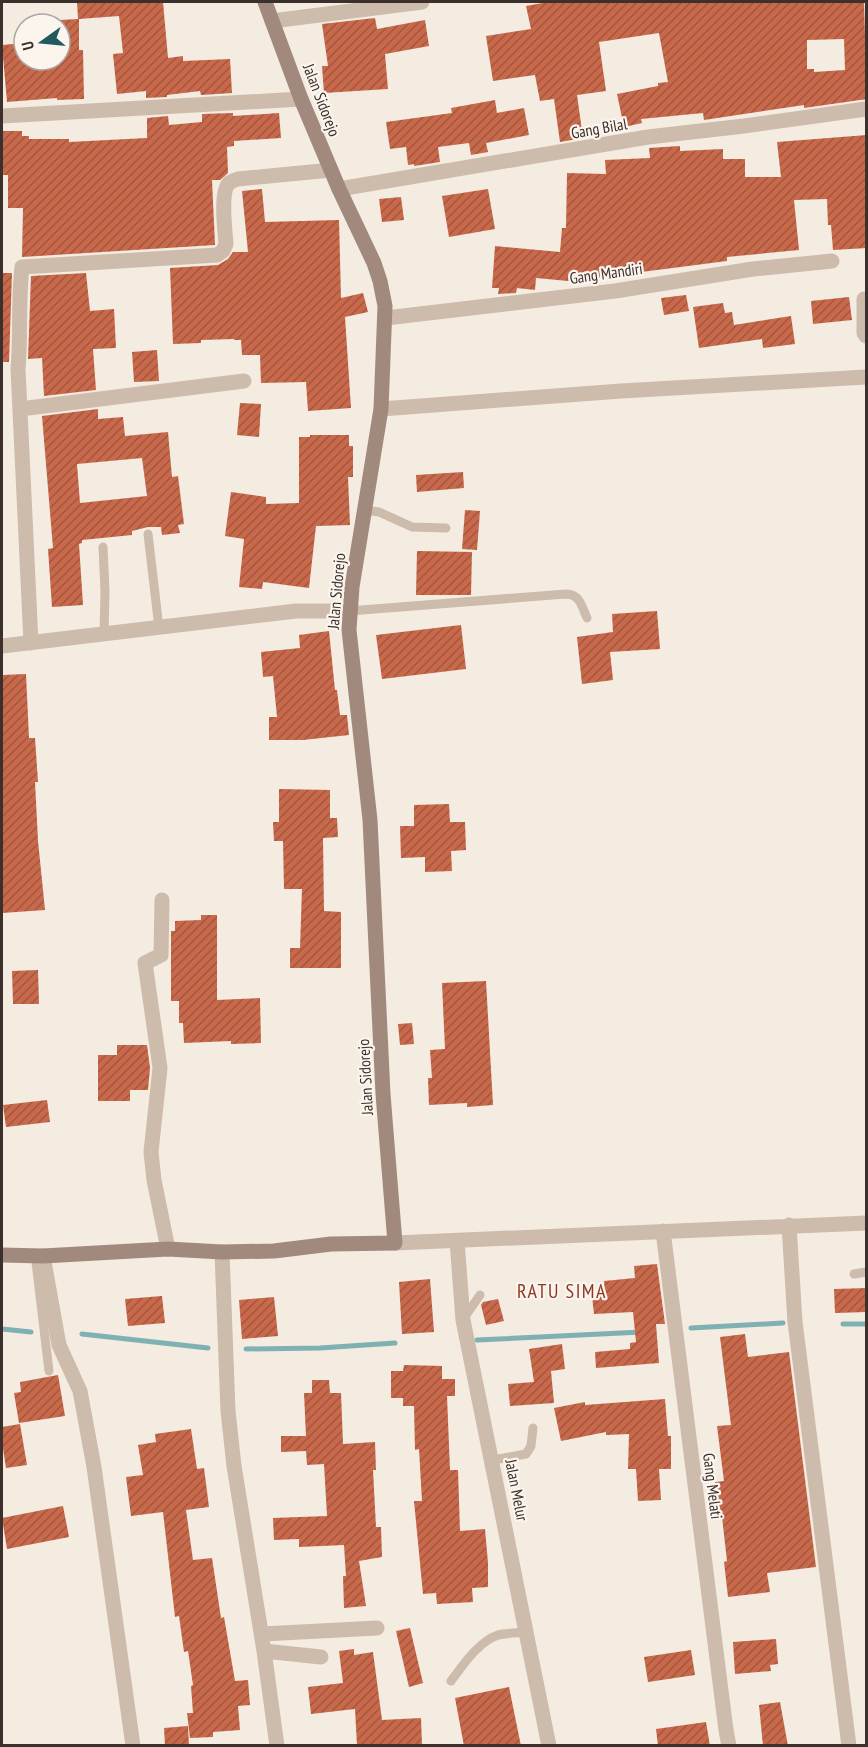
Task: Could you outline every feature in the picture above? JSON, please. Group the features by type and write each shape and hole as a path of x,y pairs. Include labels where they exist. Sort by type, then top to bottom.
{"street":[{"name":"Jalan Sidorejo","path":"265,2 301,99 339,189 374,263 380,281 386,318 381,409 350,611 351,650 370,820 383,1094 395,1243"},
{"path":"272,21 422,2"},
{"path":"2,116 301,99"},
{"name":"Gang Bilal","path":"339,189 648,137 867,109"},
{"path":"32,642 18,369 21,336 19,289 22,267 217,255 223,251 226,244 224,196 231,181 331,170"},
{"name":"Gang Mandiri","path":"386,318 615,291 753,269 832,261"},
{"path":"864,299 864,333 867,336"},
{"path":"381,409 621,391 867,377"},
{"path":"20,409 244,381"},
{"path":"2,646 296,611 350,611"},
{"path":"162,900 161,955 145,963 160,1068 152,1152 154,1180 168,1249"},
{"path":"2,1255 168,1249 222,1252 274,1251 330,1244 457,1241 867,1223"},
{"path":"789,1225 795,1322 849,1746"},
{"name":"Gang Melati","path":"663,1231 729,1746"},
{"name":"Jalan Melur","path":"457,1241 463,1320 549,1746"},
{"path":"222,1252 228,1411 234,1466 262,1634 277,1746"},
{"path":"39,1255 59,1345 80,1391 94,1467 133,1746"},
{"path":"262,1634 377,1628"},
{"path":"264,1651 321,1657"}],"lane":[{"path":"364,510 380,512 411,527 446,528"},
{"path":"148,534 159,628"},
{"path":"103,547 104,634"},
{"path":"350,611 573,594 577,597 587,618"},
{"path":"39,1255 49,1371"},
{"path":"854,1274 867,1272"},
{"path":"463,1320 480,1295"},
{"path":"493,1460 526,1454 531,1446 533,1428"},
{"path":"451,1681 479,1647 497,1636 527,1632"}],"building":[{"path":"77,2 163,2 168,58 183,56 183,61 230,59 232,93 201,95 200,91 146,98 146,91 117,94 113,54 123,53 119,16 79,19 79,50 83,50 84,99 57,100 57,98 7,102 2,45 12,44 12,72 72,72 72,19 78,19"},
{"path":"548,2 864,2 867,99 804,108 804,105 704,120 703,113 641,119 642,123 624,127 617,94 668,82 659,33 599,42 606,91 577,95 583,138 560,142 554,99 540,101 535,75 493,81 486,36 531,29 526,6","holes":["844,39 845,70 814,72 814,69 807,69 807,40"]},
{"path":"375,18 377,29 425,20 429,46 385,54 388,89 324,93 322,66 328,66 322,24"},
{"path":"495,100 497,113 524,108 529,135 486,143 488,152 471,155 469,143 438,147 440,162 414,166 414,164 408,165 406,147 390,149 386,122 452,113 451,108"},
{"path":"233,113 233,116 279,113 281,138 234,141 234,146 227,147 228,173 220,180 212,180 215,245 22,257 23,208 8,208 8,175 2,175 2,131 22,131 22,136 29,136 29,139 69,139 69,142 147,138 147,118 168,116 169,125 202,122 202,114"},
{"path":"867,135 867,248 833,250 831,225 828,225 827,199 794,200 799,250 727,257 727,261 579,280 579,282 536,278 535,290 517,288 516,293 498,294 499,288 492,288 495,246 560,252 562,228 566,228 567,173 606,174 605,160 650,158 649,148 680,146 680,151 723,149 723,159 745,159 745,177 781,177 777,142"},
{"path":"262,189 265,222 339,220 341,298 363,293 368,312 345,317 351,408 308,411 306,382 261,383 260,355 242,355 241,340 201,340 201,343 173,344 170,268 218,265 228,259 233,252 248,252 242,191"},
{"path":"488,189 495,229 449,237 442,196"},
{"path":"401,197 404,220 382,222 379,199"},
{"path":"2,273 12,273 9,362 2,362"},
{"path":"86,273 90,311 114,309 116,348 93,349 96,390 44,396 42,358 28,359 31,276"},
{"path":"686,295 689,311 664,315 661,298"},
{"path":"849,297 852,320 813,324 811,301"},
{"path":"723,303 725,313 732,312 734,325 791,316 795,344 763,348 762,339 699,348 693,307"},
{"path":"157,350 159,381 134,382 132,352"},
{"path":"240,403 261,404 259,437 237,435"},
{"path":"98,409 98,419 123,417 125,436 168,432 172,477 178,476 184,524 178,525 180,533 162,535 161,527 148,527 132,531 132,535 82,540 79,544 83,605 52,607 48,549 53,548 42,416","holes":["142,458 147,496 80,503 77,464"]},
{"path":"310,435 349,435 349,446 353,446 353,477 348,477 350,525 316,526 309,588 263,582 262,589 239,587 244,539 225,536 231,492 266,497 266,504 299,503 299,437 310,437"},
{"path":"463,472 464,488 417,492 416,475"},
{"path":"465,510 480,511 477,550 462,549"},
{"path":"417,551 472,552 471,595 416,595"},
{"path":"657,611 660,649 610,652 613,680 582,684 577,637 613,632 612,614"},
{"path":"461,625 466,669 382,679 376,635"},
{"path":"329,631 335,690 337,690 340,715 347,715 349,735 303,740 269,740 269,717 277,717 273,676 263,677 261,652 300,648 299,635"},
{"path":"26,674 29,738 35,738 38,841 45,910 2,913 2,675"},
{"path":"279,789 330,790 330,818 337,818 338,837 323,838 324,911 341,912 341,968 290,968 290,948 300,948 302,889 284,889 283,841 274,841 273,822 279,822"},
{"path":"449,804 450,822 465,822 466,850 451,851 452,871 425,872 425,857 401,858 400,826 414,826 414,805"},
{"path":"201,915 217,915 217,1000 260,998 261,1043 231,1044 231,1041 184,1043 183,1023 179,1023 179,1001 171,1001 171,931 175,931 175,921 201,920"},
{"path":"38,970 39,1004 13,1004 12,971"},
{"path":"486,981 493,1105 467,1107 467,1103 429,1105 428,1078 432,1078 430,1050 445,1049 442,983"},
{"path":"412,1023 414,1044 400,1045 398,1024"},
{"path":"117,1045 147,1045 150,1068 148,1090 130,1090 130,1101 98,1101 98,1055 117,1055"},
{"path":"47,1100 50,1122 6,1127 3,1105"},
{"path":"657,1264 665,1324 656,1324 659,1363 596,1368 595,1352 630,1349 630,1343 636,1342 633,1312 594,1314 592,1296 605,1294 604,1281 635,1278 634,1266"},
{"path":"430,1279 434,1332 402,1334 399,1282"},
{"path":"867,1288 867,1312 835,1313 834,1289"},
{"path":"162,1296 165,1323 128,1326 125,1299"},
{"path":"274,1297 278,1336 242,1339 239,1300"},
{"path":"498,1299 504,1321 486,1325 481,1305 483,1302"},
{"path":"745,1334 748,1357 789,1352 816,1567 767,1573 770,1592 728,1597 724,1562 727,1561 715,1482 724,1481 717,1426 731,1425 720,1337"},
{"path":"562,1344 565,1369 551,1371 554,1403 510,1406 508,1384 534,1382 529,1349"},
{"path":"404,1365 442,1366 442,1379 455,1379 455,1396 447,1396 450,1470 458,1470 460,1531 485,1529 488,1563 488,1587 472,1588 473,1602 437,1604 436,1593 423,1594 414,1501 422,1501 419,1449 415,1450 414,1406 403,1406 403,1398 391,1398 391,1371 403,1371"},
{"path":"58,1375 65,1416 19,1423 14,1393 21,1392 20,1382"},
{"path":"312,1380 329,1380 330,1393 341,1393 343,1444 375,1442 376,1470 373,1470 376,1527 381,1527 382,1557 359,1561 366,1606 344,1608 343,1576 346,1576 344,1545 299,1547 299,1539 274,1540 273,1518 327,1516 324,1464 307,1465 306,1451 281,1452 281,1436 306,1436 304,1393 312,1393"},
{"path":"665,1399 668,1436 671,1436 671,1469 659,1469 661,1500 638,1501 636,1469 628,1469 629,1434 606,1435 606,1432 561,1441 554,1408 585,1402 585,1405"},
{"path":"20,1424 27,1465 6,1468 2,1427"},
{"path":"191,1429 197,1469 204,1468 209,1507 186,1510 193,1560 212,1558 221,1618 224,1617 235,1681 248,1680 250,1705 238,1706 240,1730 213,1732 213,1737 190,1738 187,1713 193,1713 191,1686 193,1685 188,1651 184,1652 179,1616 175,1617 163,1512 131,1516 126,1477 143,1475 138,1445 156,1442 155,1434"},
{"path":"63,1506 69,1537 7,1549 2,1518"},
{"path":"410,1628 423,1683 409,1687 396,1631"},
{"path":"776,1639 778,1664 770,1665 771,1671 735,1674 733,1642"},
{"path":"354,1649 354,1655 373,1652 382,1720 421,1718 422,1745 357,1746 355,1709 311,1714 308,1687 343,1683 339,1651"},
{"path":"691,1650 695,1675 648,1682 644,1657"},
{"path":"509,1687 521,1746 464,1746 455,1698"},
{"path":"780,1702 788,1746 763,1746 759,1705"},
{"path":"706,1722 710,1746 658,1746 656,1729"},
{"path":"188,1726 189,1746 165,1746 164,1728"}],"waterway":[{"path":"691,1328 783,1323"},
{"path":"843,1324 866,1324"},
{"path":"2,1329 31,1332"},
{"path":"477,1340 642,1332"},
{"path":"82,1334 208,1348"},
{"path":"246,1349 320,1348 395,1343"}],"district":[{"name":"RATU SIMA","path":"562,1291"}]}
